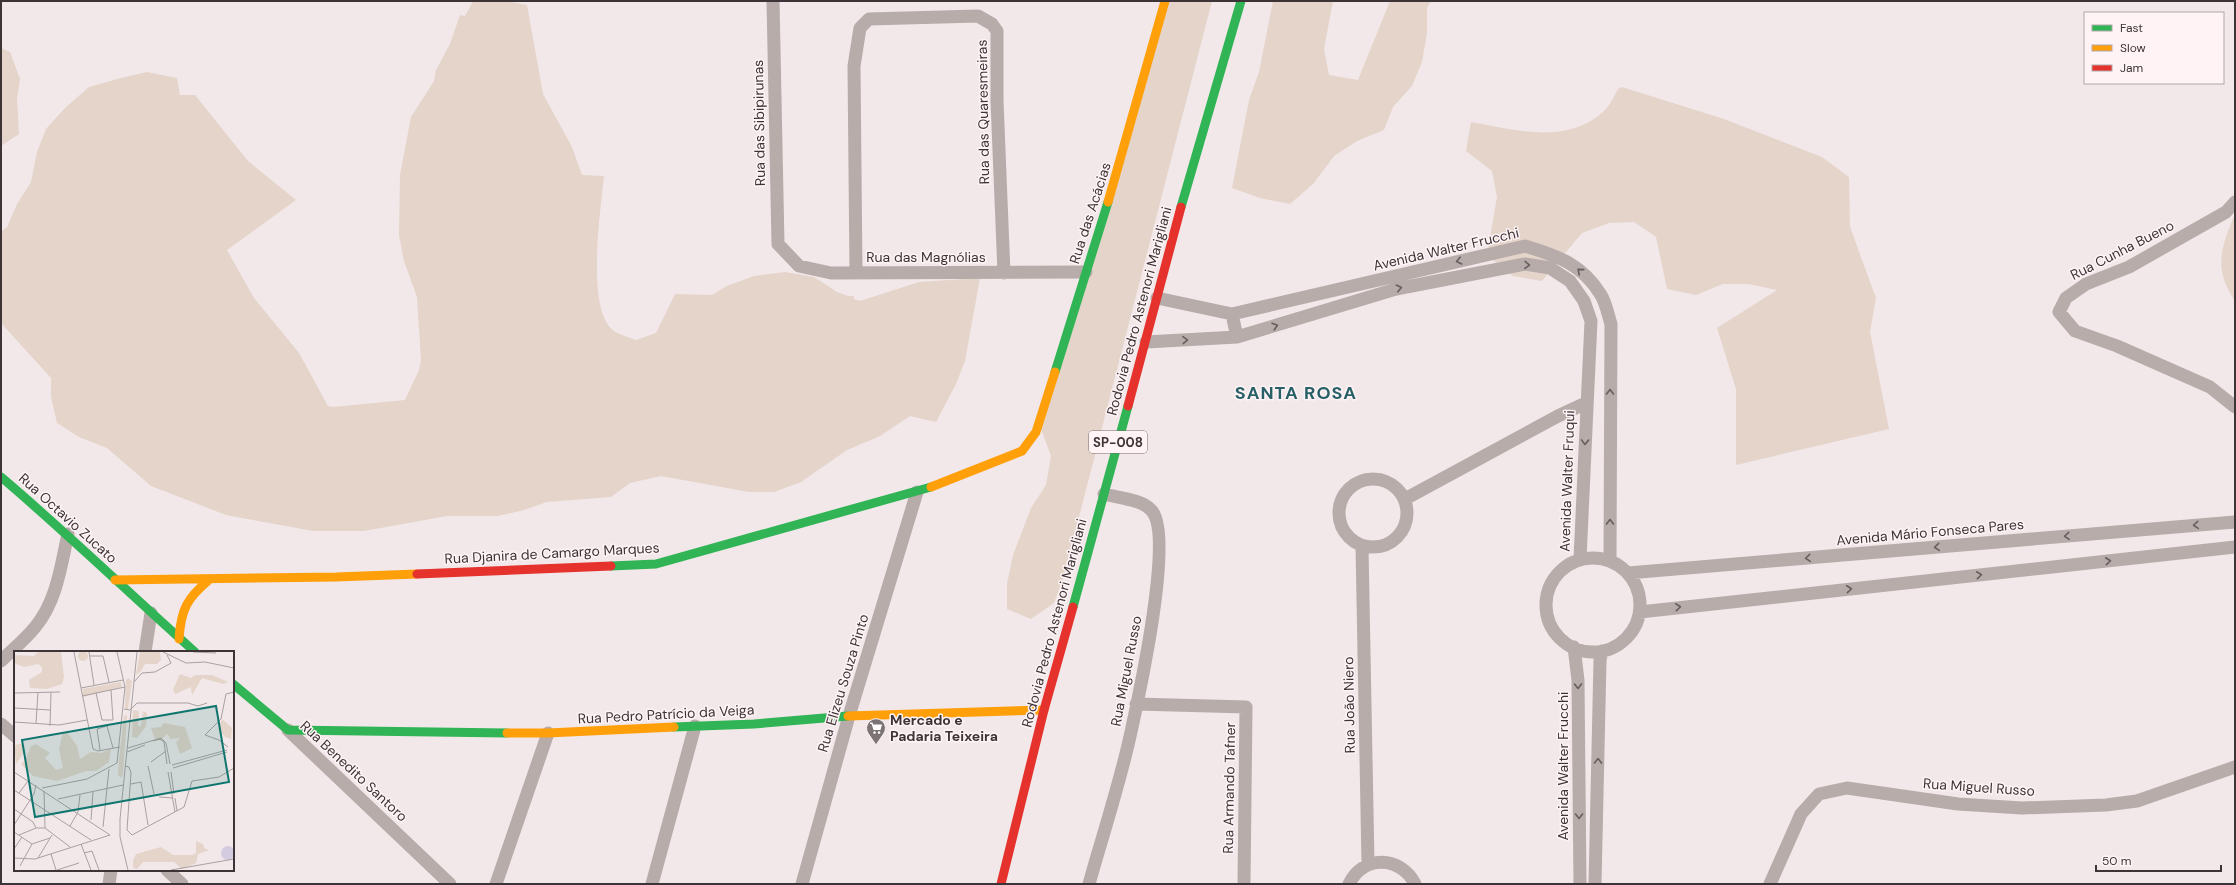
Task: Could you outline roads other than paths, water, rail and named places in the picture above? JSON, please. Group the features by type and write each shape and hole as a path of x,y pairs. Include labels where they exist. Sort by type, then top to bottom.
{"street":[{"name":"Rua das Sibipirunas","path":"773,1 778,244"},
{"name":"Rua das Acácias","path":"1036,432 1115,181 1165,1"},
{"name":"Rodovia Pedro Astenori Marigliani","path":"1001,884 1044,710 1146,342 1175,228 1241,1"},
{"name":"Rua das Quaresmeiras","path":"856,273 854,66 860,28 869,19 978,16 992,24 997,31 997,101 1004,272"},
{"name":"Rua Cunha Bueno","path":"2235,202 2226,212 2129,267 2086,284 2066,298 2059,312 2075,331 2117,346 2210,387 2235,407"},
{"name":"Rua das Magnólias","path":"778,244 799,266 831,273 1086,272"},
{"name":"Avenida Walter Frucchi","path":"1232,314 1525,246 1558,256 1576,267 1582,271 1601,296 1610,324 1610,561"},
{"name":"Avenida Walter Frucchi","path":"1146,342 1237,337 1396,289 1525,264 1550,268 1570,280 1584,301 1591,321 1586,404"},
{"path":"1157,298 1232,314 1237,337"},
{"path":"1405,499 1551,419 1586,404"},
{"name":"Avenida Walter Fruqui","path":"1580,560 1586,404"},
{"name":"Rua Djanira de Camargo Marques","path":"115,580 336,577 656,564 917,492 1022,451 1036,432"},
{"name":"Rua Octavio Zucato","path":"1,477 68,534 115,580"},
{"path":"1379,479 1390,482 1399,490 1405,499 1408,516 1400,534 1394,541 1374,547 1362,546 1352,540 1344,532 1340,521 1339,510 1342,499 1348,489 1362,481 1379,479"},
{"name":"Rua Elizeu Souza Pinto","path":"802,884 849,716 917,492"},
{"name":"Rua Miguel Russo","path":"1089,884 1130,733 1158,587 1158,524 1151,511 1139,503 1104,494"},
{"name":"Avenida Mário Fonseca Pares","path":"1628,574 2235,522"},
{"path":"1,661 36,626 50,602 58,579 68,534"},
{"name":"Rua João Niero","path":"1362,546 1368,864"},
{"path":"1640,612 2235,548"},
{"path":"1594,558 1610,561 1628,574 1634,582 1640,597 1640,612 1635,625 1627,637 1615,646 1602,651 1587,651 1574,647 1563,641 1554,631 1549,619 1547,595 1556,576 1567,566 1580,560 1594,558"},
{"path":"179,639 180,620 184,607 191,595 210,579"},
{"path":"115,580 194,651"},
{"path":"145,651 151,613"},
{"name":"Avenida Walter Frucchi","path":"1574,647 1578,680 1580,884"},
{"path":"1595,884 1600,660 1602,651"},
{"name":"Rua Benedito Santoro","path":"234,685 288,730 450,884"},
{"name":"Rua Armando Tafner","path":"1136,704 1246,707 1244,884"},
{"name":"Rua Pedro Patrício da Veiga","path":"288,730 548,733 695,726 849,716 1044,710"},
{"path":"1,724 14,735"},
{"path":"652,884 695,726"},
{"path":"496,884 548,733"},
{"name":"Rua Miguel Russo","path":"1770,884 1801,814 1819,794 1847,788 1958,804 2022,808 2106,804 2137,801 2235,767"},
{"path":"1348,884 1359,870 1368,864 1378,862 1395,864 1411,876 1416,884"},
{"path":"109,884 111,871"},
{"path":"168,871 182,884"}],"place":[{"name":"Mercado e Padaria Teixeira","path":"876,745"}],"district":[{"name":"SANTA ROSA","path":"1296,393"}]}
